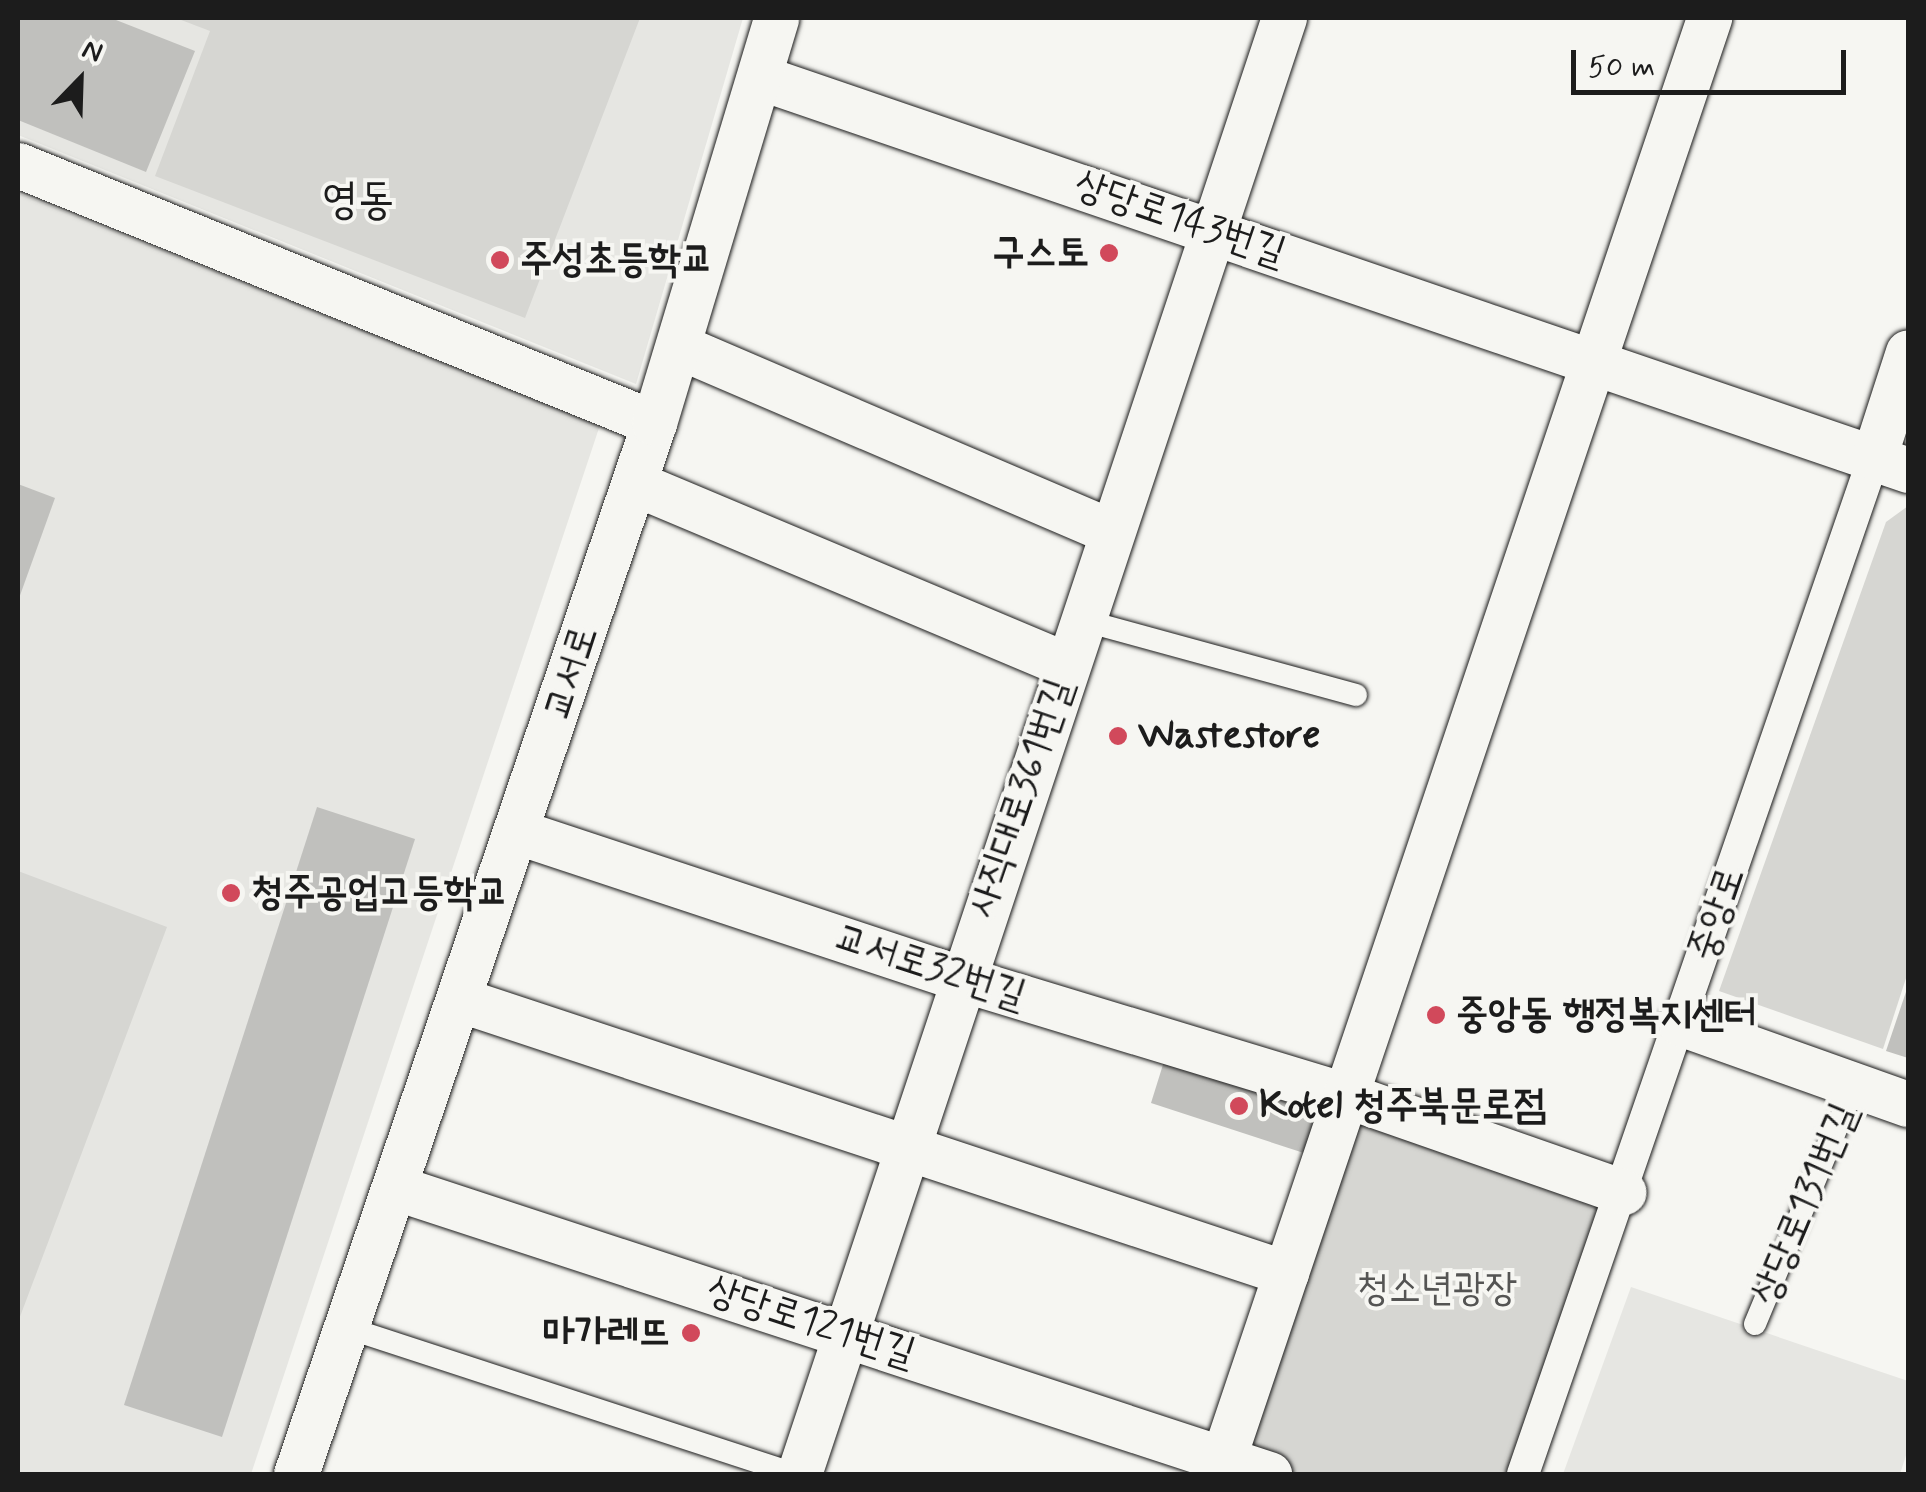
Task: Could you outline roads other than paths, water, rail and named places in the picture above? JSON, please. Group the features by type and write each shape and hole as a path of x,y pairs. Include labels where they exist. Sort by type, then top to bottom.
{"street":[{"name":"교서로","path":"296,1474 397,1188 654,423 762,78 776,18"},
{"name":"사직대로361번길","path":"797,1474 848,1334 960,978 1284,18"},
{"path":"1221,1467 1597,360 1709,18"},
{"name":"상당로143번길","path":"762,78 1891,463"},
{"path":"18,165 654,423"},
{"path":"678,346 1112,532"},
{"name":"중앙로","path":"1523,1474 1680,1023 1891,463 1908,352"},
{"path":"634,483 1066,665"},
{"name":"교서로32번길","path":"518,832 960,978 1345,1095 1624,1192"},
{"path":"460,1000 1286,1273"},
{"name":"상당로131번길","path":"1680,1023 1908,1104"},
{"name":"상당로121번길","path":"397,1188 848,1334 1221,1467 1269,1474"}],"lane":[{"path":"1082,620 1356,695"},
{"name":"상당로131번길","path":"1756,1324 1855,1084"},
{"path":"348,1328 797,1474"}],"place":[{"name":"구스토","path":"1109,253"},
{"name":"주성초등학교","path":"500,260"},
{"name":"Wastestore","path":"1118,736"},
{"name":"청주공업고등학교","path":"231,893"},
{"name":"중앙동 행정복지센터","path":"1436,1015"},
{"name":"Kotel 청주북문로점","path":"1239,1106"},
{"name":"마가레뜨","path":"691,1333"}],"district":[{"name":"영동","path":"358,201"}],"park label":[{"name":"청소년광장","path":"1437,1289"}]}
